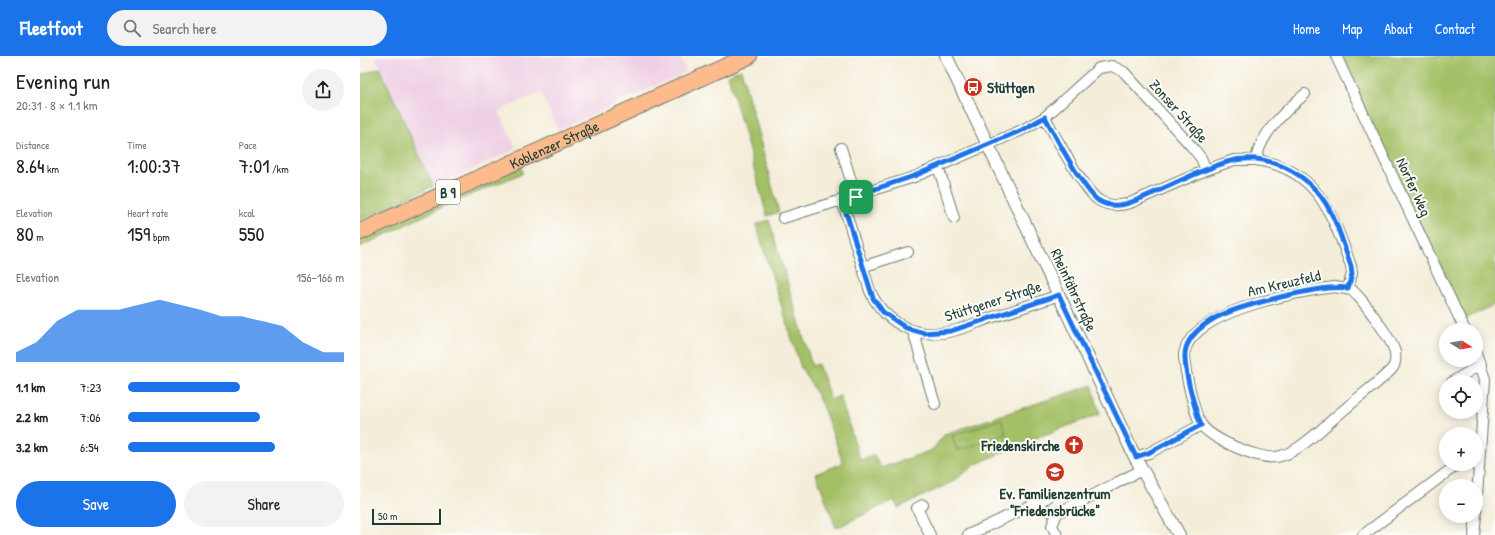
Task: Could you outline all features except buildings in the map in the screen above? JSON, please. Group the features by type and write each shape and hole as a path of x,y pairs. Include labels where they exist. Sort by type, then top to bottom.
{"main road":[{"name":"Koblenzer Straße","path":"360,232 749,56"}],"street":[{"name":"Rheinfährstraße","path":"946,56 1142,470 1179,535"},
{"name":"Norfer Weg","path":"1336,56 1462,323"},
{"name":"Zonser Straße","path":"987,144 1022,130 1045,117 1094,71 1106,66 1116,67 1127,75 1192,146 1201,158 1206,170"},
{"path":"1256,160 1260,147 1274,127 1291,106 1305,94"},
{"path":"1045,117 1060,145 1084,182 1092,194 1101,202 1116,205 1130,203 1206,170 1234,160 1256,160 1277,164 1289,169 1299,175 1316,191 1329,209 1351,266 1352,274 1348,288"},
{"path":"783,218 886,187 987,144"},
{"path":"841,148 856,197"},
{"path":"938,166 954,218"},
{"name":"Stüttgener Straße","path":"842,200 870,291 878,307 894,322 913,331 936,333 951,331 1059,295"},
{"path":"862,267 908,252"},
{"name":"Am Kreuzfeld","path":"1327,288 1348,288 1355,293 1376,320 1394,349 1395,364 1388,373 1301,445 1283,456 1268,458 1256,456 1217,438 1201,425 1194,408 1184,354 1190,340 1202,327 1237,309 1327,288"},
{"path":"913,331 935,404"},
{"path":"1463,375 1476,367"},
{"path":"1480,427 1485,384 1482,367"},
{"path":"1136,457 1148,453 1201,425"},
{"path":"1036,503 1039,508 1057,513 1094,496 1106,486 1142,470"},
{"path":"1362,535 1449,471"},
{"path":"968,535 1048,497"},
{"path":"923,505 917,508 930,535"},
{"path":"1057,513 1052,526 1057,535"},
{"path":"1474,535 1475,523"}],"shaded area":[{"path":"375,56 679,56 686,72 558,130 541,92 499,111 516,149 433,186"}],"green space":[{"path":"1339,56 1495,56 1495,304 1464,320"},
{"path":"380,68 433,186 360,220 360,75"},
{"path":"741,69 779,212 767,216 728,75"},
{"path":"521,166 523,173 440,208 360,247 360,238"},
{"path":"769,220 812,366 818,364 831,400 840,396 860,460 874,455 881,468 932,450 945,434 1092,385 1100,414 1033,439 976,464 954,481 898,508 894,500 836,528 816,474 843,463 815,390 801,368 756,225"},
{"path":"1001,419 1006,434 957,451 952,436"}],"place":[{"name":"Stüttgen","path":"973,87"},
{"name":"Friedenskirche","path":"1074,445"},
{"name":"Ev. Familienzentrum \"Friedensbrücke\"","path":"1055,472"}],"route":[{"path":"1045,117 1060,145 1092,194 1101,202 1112,205 1130,203 1206,170 1234,160 1256,160 1285,167 1299,175 1311,186 1329,209 1351,266 1352,274 1348,288 1327,288 1237,309 1222,315 1202,327 1187,344 1184,354 1194,408 1201,425 1148,453 1136,457 1059,295 944,333 924,333 906,328 894,322 878,307 870,291 842,200 856,197 914,176 1022,130 1045,117"}]}
